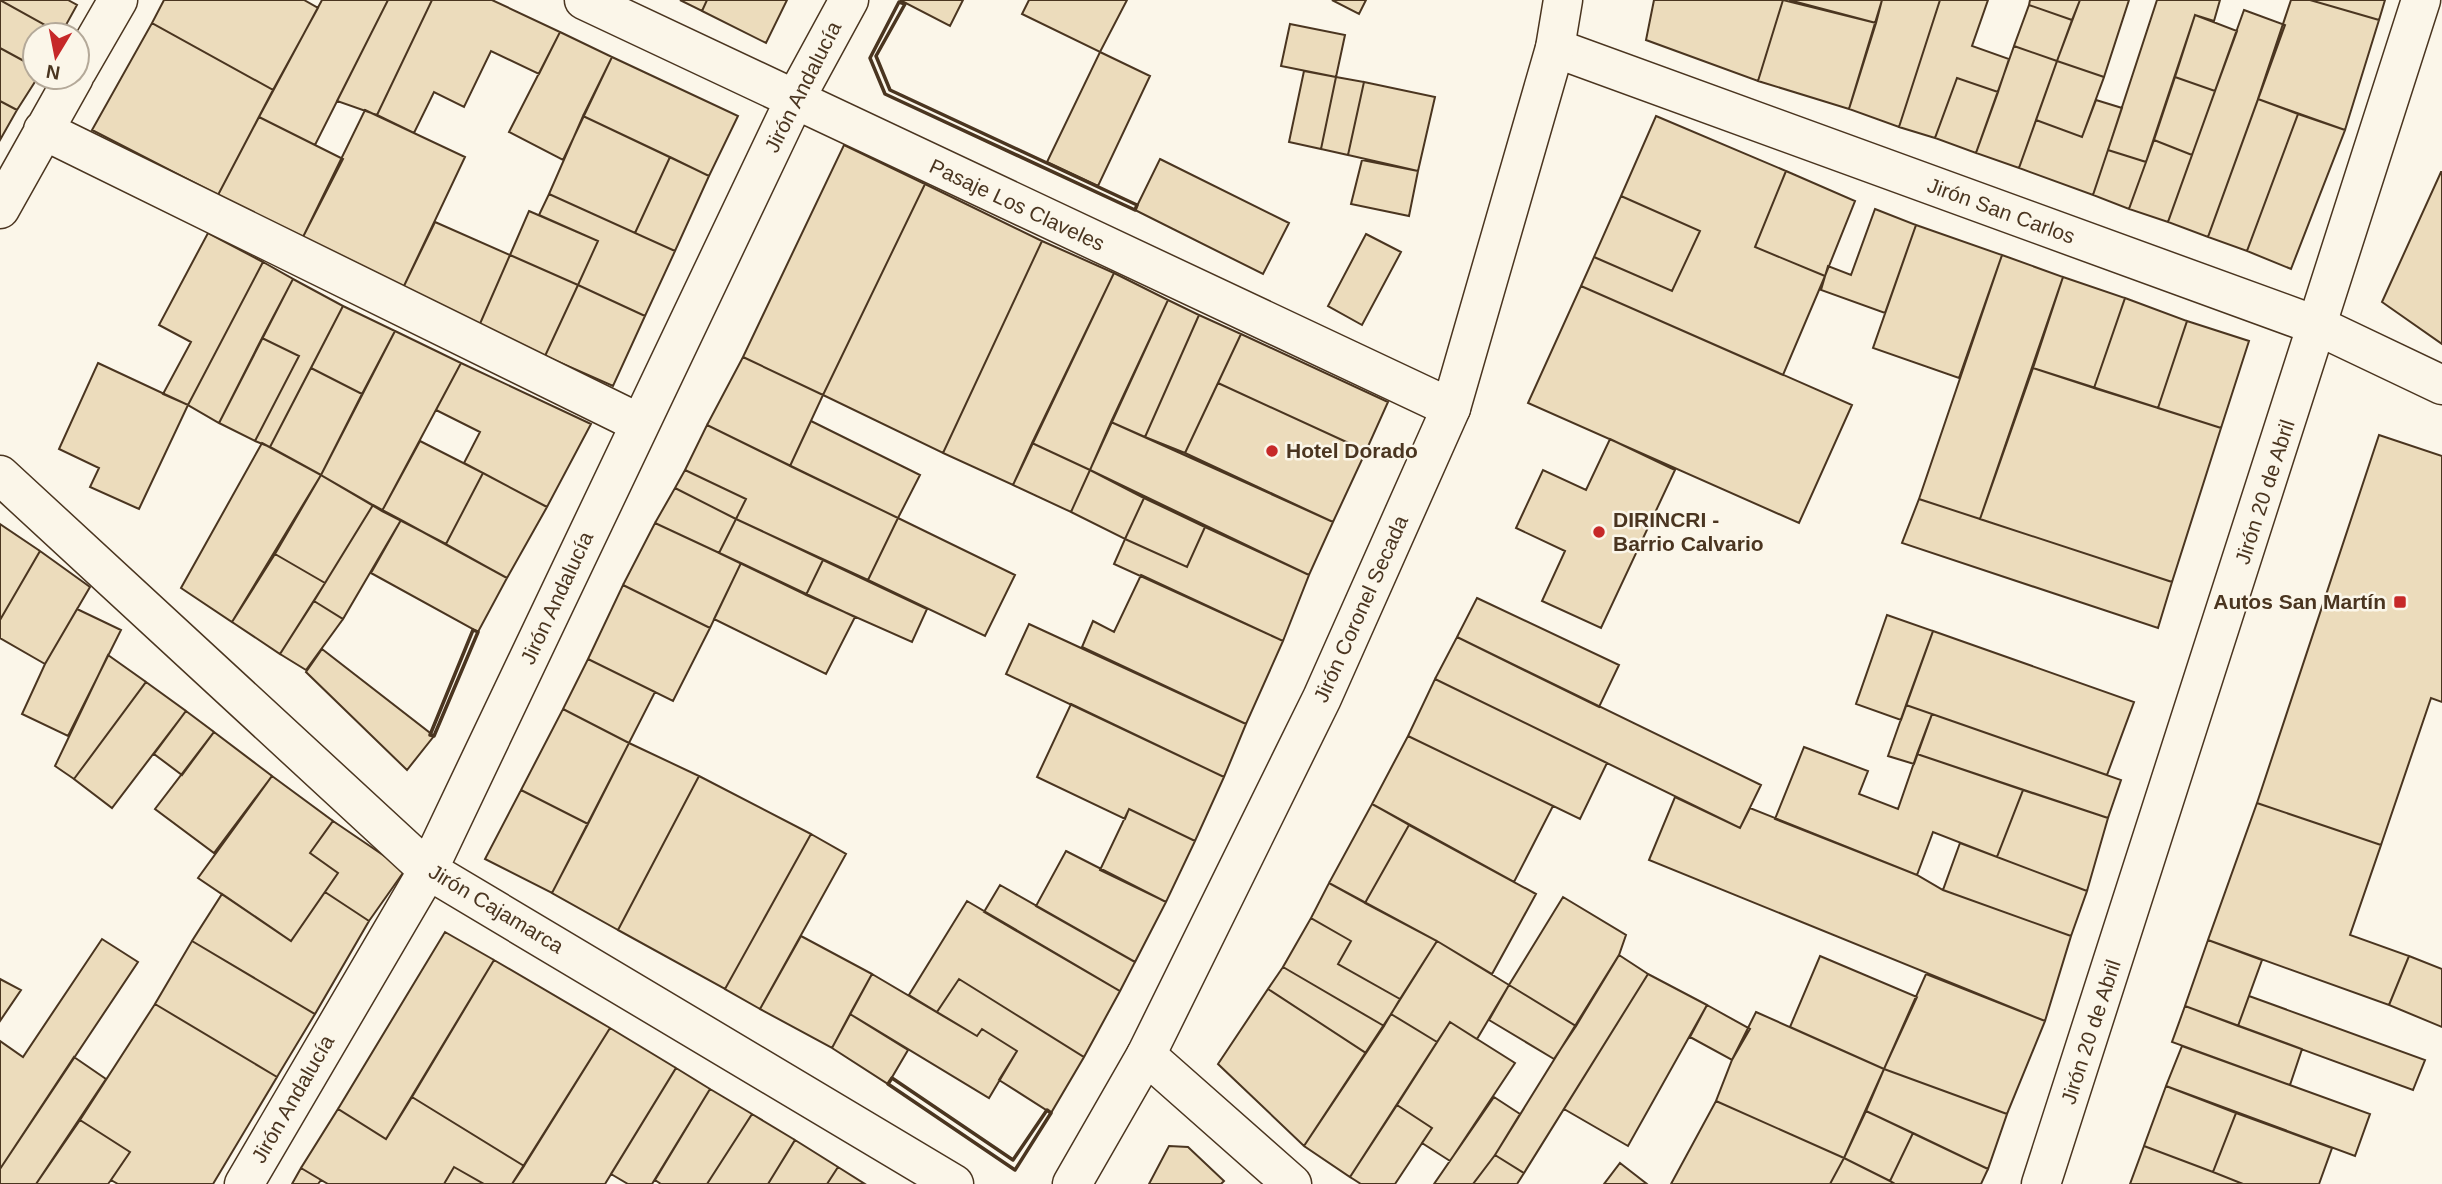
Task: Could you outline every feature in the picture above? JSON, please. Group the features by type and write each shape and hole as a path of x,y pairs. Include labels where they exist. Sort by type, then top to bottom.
{"street":[{"path":"91,47 118,0"},
{"name":"Pasaje Los Claveles","path":"584,0 1451,408"},
{"name":"Jirón Andalucía","path":"243,1184 428,870 794,101 849,0"},
{"name":"Jirón Coronel Secada","path":"1072,1184 1146,1055 1322,698 1451,408 1555,48 1563,0"},
{"name":"Jirón 20 de Abril","path":"2041,1184 2421,0"},
{"name":"Jirón San Carlos","path":"1555,48 2318,326 2442,385"},
{"path":"0,209 66,91"},
{"path":"43,130 639,422"},
{"name":"Jirón Cajamarca","path":"0,475 428,870 954,1184"},
{"path":"1146,1055 1292,1184"}],"building":[{"path":"0,0 68,0 77,5 68,21 38,21"},
{"path":"0,0 38,21 21,21 21,59 0,48"},
{"path":"164,0 304,0 318,8 273,90 152,23"},
{"path":"322,0 388,0 315,145 259,117"},
{"path":"388,0 432,0 377,115 337,101"},
{"path":"432,0 492,0 560,32 539,74 491,51 464,107 434,92 414,133 377,115"},
{"path":"680,0 707,0 702,11"},
{"path":"707,0 787,0 766,43 702,11"},
{"path":"900,0 963,0 950,26"},
{"path":"1029,0 1127,0 1100,52 1022,14"},
{"path":"1332,0 1366,0 1359,14"},
{"path":"1654,0 1783,0 1758,81 1646,40"},
{"path":"1783,0 1876,23 1849,109 1758,81"},
{"path":"1789,0 1882,0 1876,23"},
{"path":"1882,0 1940,0 1899,127 1849,109"},
{"path":"1940,0 1988,0 1972,46 2009,59 1998,92 1957,78 1935,138 1899,127"},
{"path":"2030,0 2080,0 2072,20 2029,5"},
{"path":"2080,0 2129,0 2104,77 2057,61"},
{"path":"2157,0 2220,0 2214,21 2195,15 2146,162 2108,150"},
{"path":"2291,0 2310,0 2379,20 2345,130 2258,99"},
{"path":"2310,0 2385,0 2379,20"},
{"path":"2029,5 2072,20 2057,61 2014,46"},
{"path":"2244,10 2285,25 2208,237 2168,222"},
{"path":"2195,15 2237,31 2215,91 2175,77"},
{"path":"152,23 273,90 218,195 92,130"},
{"path":"1290,24 1345,35 1336,77 1281,66"},
{"path":"560,32 612,57 563,160 509,132"},
{"path":"2014,46 2057,61 2019,168 1976,153"},
{"path":"0,48 21,59 21,91 29,91 17,110 0,101"},
{"path":"1100,52 1150,76 1098,186 1047,162"},
{"path":"612,57 738,116 709,176 583,116"},
{"path":"2057,61 2104,77 2082,137 2036,120"},
{"path":"1304,71 1336,77 1321,149 1289,142"},
{"path":"1336,77 1364,82 1348,155 1321,149"},
{"path":"2175,77 2215,91 2192,155 2154,140"},
{"path":"1957,78 1998,92 1976,153 1935,138"},
{"path":"1364,82 1435,97 1418,171 1348,155"},
{"path":"2258,99 2298,114 2247,251 2208,237"},
{"path":"2096,100 2122,108 2093,195 2019,168 2036,120 2082,137"},
{"path":"0,101 17,110 0,140"},
{"path":"365,110 465,157 403,288 302,239"},
{"path":"2298,114 2345,130 2291,269 2247,251"},
{"path":"583,116 670,157 635,233 549,194"},
{"path":"1656,116 1786,171 1755,247 1825,276 1783,375 1581,286 1594,257 1672,291 1700,231 1621,196"},
{"path":"259,117 343,159 302,239 218,195"},
{"path":"2154,140 2192,155 2168,222 2129,209"},
{"path":"844,145 925,184 823,395 743,357"},
{"path":"2108,150 2146,162 2129,209 2093,195"},
{"path":"670,157 709,176 675,251 635,233"},
{"path":"1160,159 1289,223 1263,274 1135,210"},
{"path":"1362,160 1418,171 1409,216 1351,204"},
{"path":"1786,171 1855,201 1825,276 1755,247"},
{"path":"2442,172 2442,344 2382,302"},
{"path":"925,184 1042,241 943,453 823,395"},
{"path":"549,194 675,251 645,316 578,285 598,241 539,215"},
{"path":"1621,196 1700,231 1672,291 1594,257"},
{"path":"1875,209 1916,225 1885,313 1821,290 1828,266 1851,275"},
{"path":"529,211 598,241 578,285 510,255"},
{"path":"435,222 510,255 479,326 403,288"},
{"path":"1916,225 2002,255 1959,378 1873,348"},
{"path":"208,233 263,262 188,405 163,394 191,342 159,325"},
{"path":"1366,234 1401,252 1362,325 1328,306"},
{"path":"1042,241 1114,273 1013,485 943,453"},
{"path":"510,255 578,285 545,356 479,326"},
{"path":"2002,255 2063,277 1980,519 1919,499"},
{"path":"263,262 293,279 219,423 188,405"},
{"path":"1114,273 1168,300 1090,470 1032,443"},
{"path":"2063,277 2125,298 2094,388 2033,368"},
{"path":"293,279 343,306 270,447 255,441 299,356 262,338"},
{"path":"578,285 645,316 613,386 545,356"},
{"path":"1581,286 1852,405 1799,523 1528,403"},
{"path":"2125,298 2187,321 2158,408 2094,388"},
{"path":"1168,300 1199,315 1145,437 1111,422"},
{"path":"343,306 395,331 362,394 311,368"},
{"path":"1199,315 1241,334 1185,453 1145,437"},
{"path":"2187,321 2249,341 2221,428 2158,408"},
{"path":"395,331 461,363 382,511 321,475"},
{"path":"1241,334 1388,402 1366,451 1218,383"},
{"path":"262,338 299,356 255,441 219,423"},
{"path":"743,357 823,395 790,466 707,425"},
{"path":"98,363 188,405 139,509 90,487 99,468 59,449"},
{"path":"461,363 591,424 547,507 464,463 480,432 436,410"},
{"path":"311,368 362,394 321,475 270,447"},
{"path":"2033,368 2221,428 2172,582 1980,519"},
{"path":"1218,383 1366,451 1333,522 1185,453"},
{"path":"811,421 920,475 898,518 790,466"},
{"path":"1111,422 1333,522 1309,575 1090,470"},
{"path":"707,425 898,518 868,580 736,519 746,499 685,470"},
{"path":"2379,435 2442,456 2442,702 2431,698 2381,845 2257,803"},
{"path":"1610,439 1675,470 1601,628 1542,601 1565,551 1516,528 1543,470 1586,490"},
{"path":"420,441 483,473 446,544 382,511"},
{"path":"262,443 321,475 232,622 181,588"},
{"path":"1032,443 1090,470 1071,512 1013,485"},
{"path":"685,470 746,499 736,519 675,488"},
{"path":"1090,470 1144,498 1125,539 1071,512"},
{"path":"483,473 547,507 507,578 446,544"},
{"path":"321,475 373,505 325,583 275,554"},
{"path":"675,488 736,519 719,553 655,523"},
{"path":"1144,498 1205,527 1187,567 1125,539"},
{"path":"1919,499 2172,582 2158,628 1902,543"},
{"path":"373,505 401,520 343,619 314,601"},
{"path":"898,518 1015,575 985,636 868,580"},
{"path":"736,519 823,560 806,595 719,553"},
{"path":"401,520 507,578 478,632 371,573"},
{"path":"655,523 741,563 710,628 623,585"},
{"path":"0,524 40,551 0,620"},
{"path":"1205,527 1309,575 1283,641 1114,564 1125,539 1187,567"},
{"path":"40,551 90,587 45,664 0,638 0,620"},
{"path":"275,554 325,583 280,654 232,622"},
{"path":"823,560 927,609 912,642 806,595"},
{"path":"741,563 855,617 826,674 714,619"},
{"path":"1141,575 1283,641 1246,724 1082,647 1093,621 1114,632"},
{"path":"623,585 710,628 673,701 588,659"},
{"path":"1477,598 1619,665 1599,707 1457,637"},
{"path":"314,601 343,619 306,670 280,654"},
{"path":"77,609 121,630 68,736 22,714 45,664"},
{"path":"1887,615 1933,631 1901,720 1856,704"},
{"path":"1029,624 1246,724 1224,777 1006,674"},
{"path":"1933,631 2134,702 2107,775 1906,705"},
{"path":"1457,637 1761,785 1740,828 1435,679"},
{"path":"322,649 434,736 407,770 306,672"},
{"path":"108,655 146,682 74,779 55,766"},
{"path":"588,659 655,692 629,743 563,709"},
{"path":"1435,679 1607,763 1580,819 1408,736"},
{"path":"146,682 186,711 112,808 74,779"},
{"path":"1071,704 1224,777 1195,841 1129,809 1125,819 1037,777"},
{"path":"1906,705 1932,714 1914,764 1888,756"},
{"path":"563,709 629,743 588,824 521,790"},
{"path":"186,711 214,732 182,775 154,754"},
{"path":"1932,714 2121,780 2108,818 1917,754"},
{"path":"214,732 272,776 214,853 155,809"},
{"path":"1408,736 1553,806 1514,882 1372,804"},
{"path":"629,743 699,776 618,930 552,893"},
{"path":"1804,747 1868,771 1859,794 1898,809 1917,754 2023,790 1997,857 1933,832 1917,875 1775,819"},
{"path":"272,776 333,821 310,853 338,873 291,941 198,878"},
{"path":"699,776 811,834 725,989 618,930"},
{"path":"521,790 588,824 552,893 485,859"},
{"path":"2023,790 2108,818 2087,891 1997,857"},
{"path":"1675,797 1740,828 1750,808 1917,875 1943,890 2071,936 2045,1021 1649,860"},
{"path":"2257,803 2381,845 2350,935 2409,956 2389,1005 2208,940"},
{"path":"1372,804 1409,825 1365,903 1329,883"},
{"path":"1129,809 1195,841 1166,902 1100,870"},
{"path":"333,821 405,870 369,921 325,892 338,873 310,853"},
{"path":"1409,825 1536,894 1492,974 1365,903"},
{"path":"811,834 846,854 760,1009 725,989"},
{"path":"1960,843 2087,891 2071,936 1943,890"},
{"path":"1066,851 1166,902 1135,962 1036,906"},
{"path":"1329,883 1437,941 1400,999 1338,964 1351,941 1311,918"},
{"path":"1000,885 1135,962 1120,991 984,912"},
{"path":"325,892 369,921 315,1014 192,941 222,894 291,941"},
{"path":"1563,897 1626,935 1619,955 1576,1026 1509,985"},
{"path":"967,901 1120,991 1084,1057 959,979 937,1012 909,995"},
{"path":"1311,918 1351,941 1338,964 1400,999 1384,1026 1283,967"},
{"path":"445,932 494,960 386,1139 338,1109"},
{"path":"801,936 872,974 832,1048 760,1009"},
{"path":"102,939 138,962 0,1169 0,1041 23,1057"},
{"path":"2208,940 2262,960 2238,1026 2185,1006"},
{"path":"192,941 315,1014 277,1077 155,1004"},
{"path":"1437,941 1509,985 1477,1039 1450,1022 1437,1042 1391,1014"},
{"path":"1619,955 1648,974 1524,1173 1495,1155"},
{"path":"1820,956 1917,997 1884,1069 1790,1027"},
{"path":"2409,956 2442,969 2442,1027 2389,1005"},
{"path":"494,960 610,1028 524,1166 412,1097"},
{"path":"1283,967 1384,1026 1366,1053 1268,989"},
{"path":"872,974 977,1036 982,1029 1017,1051 989,1098 850,1014"},
{"path":"1648,974 1707,1005 1628,1146 1564,1109"},
{"path":"1926,974 2045,1021 2007,1114 1884,1069"},
{"path":"0,979 21,990 0,1021"},
{"path":"959,979 1084,1057 1051,1113 999,1080 1017,1051 982,1029 977,1036 937,1012"},
{"path":"1509,985 1576,1026 1554,1059 1489,1020"},
{"path":"1268,989 1366,1053 1304,1146 1218,1064"},
{"path":"2249,996 2425,1060 2413,1090 2238,1026"},
{"path":"155,1004 277,1077 213,1184 118,1184 111,1180 130,1152 80,1120"},
{"path":"1707,1005 1750,1029 1732,1060 1690,1037"},
{"path":"2185,1006 2302,1049 2290,1085 2172,1042"},
{"path":"1756,1012 1884,1069 1844,1158 1716,1101 1732,1060"},
{"path":"850,1014 908,1050 888,1084 832,1048"},
{"path":"1391,1014 1437,1042 1350,1177 1304,1146"},
{"path":"1450,1022 1515,1063 1450,1161 1422,1143 1432,1128 1397,1105"},
{"path":"610,1028 676,1068 605,1184 512,1184"},
{"path":"2182,1046 2370,1114 2355,1156 2166,1086"},
{"path":"74,1057 106,1079 36,1184 0,1184 0,1169"},
{"path":"676,1068 710,1089 652,1184 628,1184 611,1174"},
{"path":"1884,1069 2007,1114 1988,1169 1866,1111"},
{"path":"2166,1086 2236,1113 2213,1172 2144,1146"},
{"path":"710,1089 752,1114 707,1184 661,1184 655,1180"},
{"path":"412,1097 524,1166 512,1184 484,1184 454,1167 444,1184 328,1184 301,1168 338,1109 386,1139"},
{"path":"1494,1097 1520,1114 1495,1155 1473,1184 1434,1184"},
{"path":"1716,1101 1844,1158 1830,1184 1671,1184"},
{"path":"1397,1105 1432,1128 1395,1184 1361,1184 1350,1177"},
{"path":"1866,1111 1913,1133 1890,1181 1844,1158"},
{"path":"2236,1113 2332,1148 2319,1184 2243,1184 2213,1172"},
{"path":"752,1114 795,1140 768,1184 707,1184"},
{"path":"80,1120 130,1152 111,1180 108,1184 36,1184"},
{"path":"1913,1133 1988,1169 1981,1184 1895,1184 1890,1181"},
{"path":"795,1140 838,1167 827,1184 768,1184"},
{"path":"1169,1146 1188,1147 1224,1181 1221,1184 1149,1184"},
{"path":"2144,1146 2213,1172 2243,1184 2130,1184"},
{"path":"1495,1155 1524,1173 1517,1184 1473,1184"},
{"path":"1844,1158 1890,1181 1895,1184 1830,1184"},
{"path":"1620,1163 1647,1184 1604,1184"},
{"path":"454,1167 484,1184 444,1184"},
{"path":"838,1167 865,1184 827,1184"},
{"path":"301,1168 321,1180 318,1184 292,1184"}],"wall":[{"path":"899,2 905,4 876,56 890,90 1137,205 1135,210 885,94 870,58 899,2"},
{"path":"473,630 478,632 434,736 430,735 473,630"},
{"path":"892,1078 1013,1160 1047,1110 1051,1113 1015,1170 888,1084 892,1078"}],"place":[{"name":"Hotel Dorado","path":"1272,451"},
{"name":"DIRINCRI - Barrio Calvario","path":"1599,532"},
{"name":"Autos San Martín","path":"2400,602"}]}
